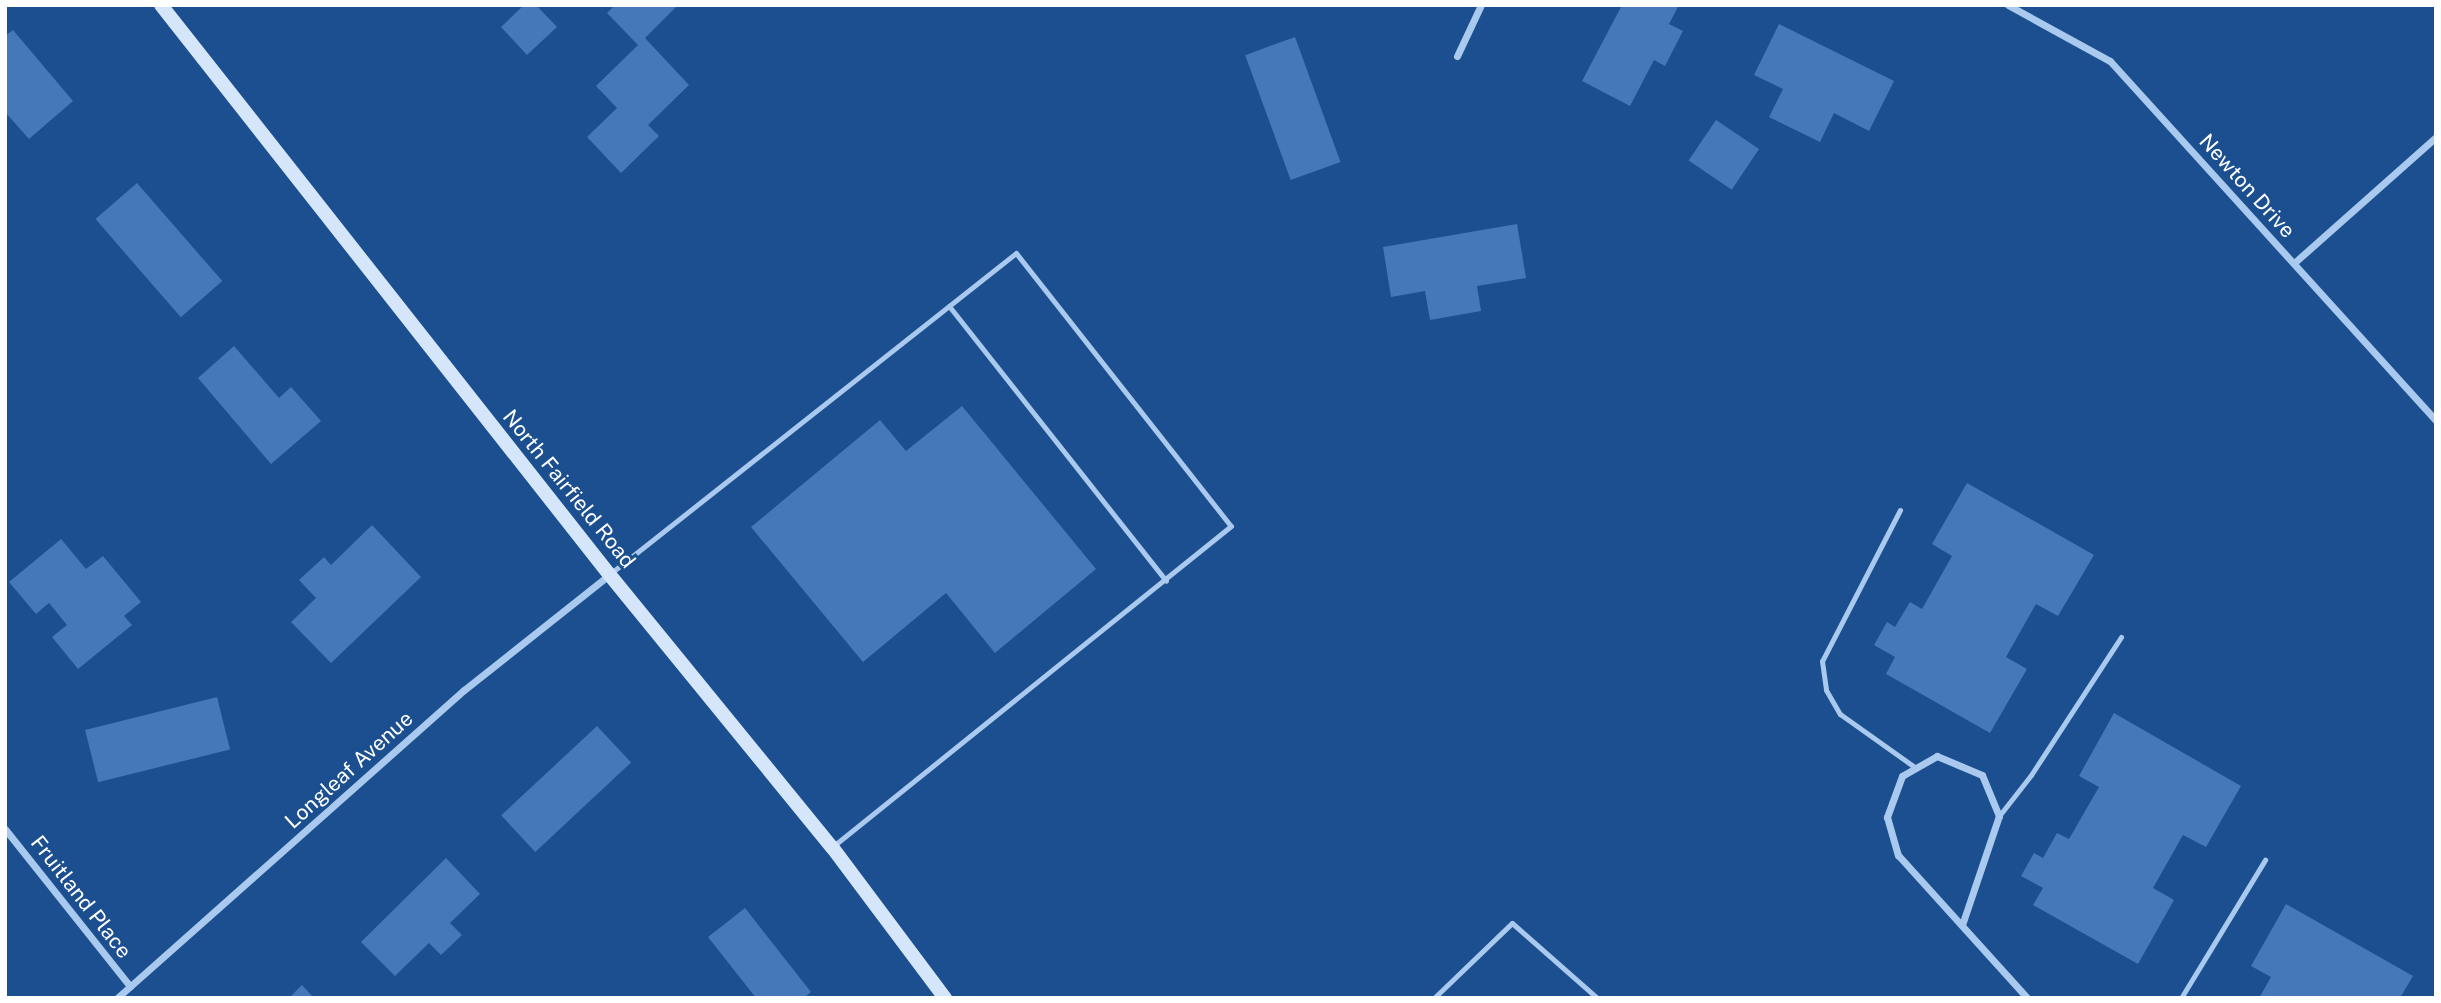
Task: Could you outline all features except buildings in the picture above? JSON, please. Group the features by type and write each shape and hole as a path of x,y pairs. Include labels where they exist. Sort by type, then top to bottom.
{"main road":[{"name":"North Fairfield Road","path":"161,5 609,574 832,847 945,998"}],"street":[{"path":"1457,56 1481,5"},
{"name":"Newton Drive","path":"2008,5 2110,61 2436,420"},
{"path":"2294,263 2436,137"},
{"name":"Longleaf Avenue","path":"117,998 464,690 609,574"},
{"path":"1962,925 1999,816 1982,775 1937,756 1902,776 1887,817 1898,855 2027,998"},
{"name":"Fruitland Place","path":"5,829 130,986"}],"lane":[{"path":"609,574 1016,253 1231,526 1166,581 832,847"},
{"path":"948,306 1166,581"},
{"path":"1900,510 1822,661 1826,690 1840,714 1916,768"},
{"path":"1999,816 2031,775 2121,637"},
{"path":"2181,998 2266,860"},
{"path":"1434,998 1512,923 1597,998"}]}
